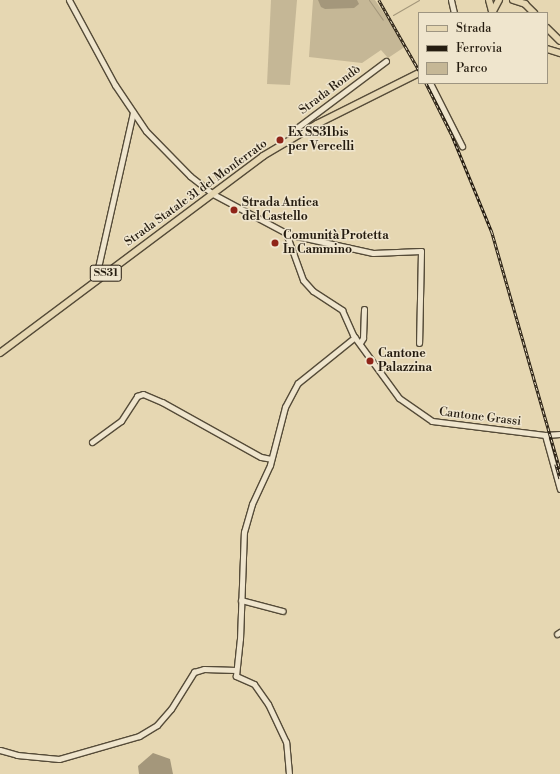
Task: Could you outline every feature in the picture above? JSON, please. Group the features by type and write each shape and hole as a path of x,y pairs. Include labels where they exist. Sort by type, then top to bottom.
{"main road":[{"path":"489,0 492,12"},
{"path":"493,12 499,0"},
{"path":"512,0 525,4 533,12"},
{"path":"548,29 560,41"},
{"path":"548,49 560,53"},
{"name":"Strada Statale 31 del Monferrato","path":"0,353 95,281 291,138 417,74"}],"street":[{"path":"70,0 115,85 133,112 164,151 190,176 213,194 287,234 373,253 421,251 419,343"},
{"path":"451,0 454,12"},
{"name":"Strada Rondò","path":"291,138 294,130 386,61"},
{"path":"431,84 462,146"},
{"path":"95,281 133,112"},
{"name":"Cantone Grassi","path":"287,234 302,280 313,291 342,310 355,337 360,342 394,394 429,420 547,435 560,434"},
{"path":"360,342 363,338 364,309"},
{"path":"289,774 286,742 279,724 260,690 249,681 236,676 240,639 244,532 270,459 285,407 302,378 355,337"},
{"path":"92,442 121,421 138,396 143,394 162,402 261,457 270,459"},
{"path":"547,435 560,489"},
{"path":"241,600 283,611"},
{"path":"0,750 17,755 59,759 139,736 156,725 171,709 194,672 204,669 236,670"}],"green space":[{"path":"271,0 297,0 290,85 267,84"},
{"path":"313,0 375,0 406,46 388,58 381,50 362,63 309,57"}],"shaded area":[{"path":"318,0 357,0 359,4 354,8 325,9 321,7"},
{"path":"153,753 170,759 173,774 139,774 138,766"}],"waterway":[{"path":"369,0 383,20"},
{"path":"393,15 419,0"}],"railway":[{"path":"379,0 418,68"},
{"path":"426,84 452,135 492,232 560,469"},
{"path":"556,464 560,478"}],"place":[{"name":"Ex SS31bis per Vercelli","path":"280,140"},
{"name":"Strada Antica del Castello","path":"234,210"},
{"name":"Comunità Protetta In Cammino","path":"275,243"},
{"name":"Cantone Palazzina","path":"370,361"}]}
